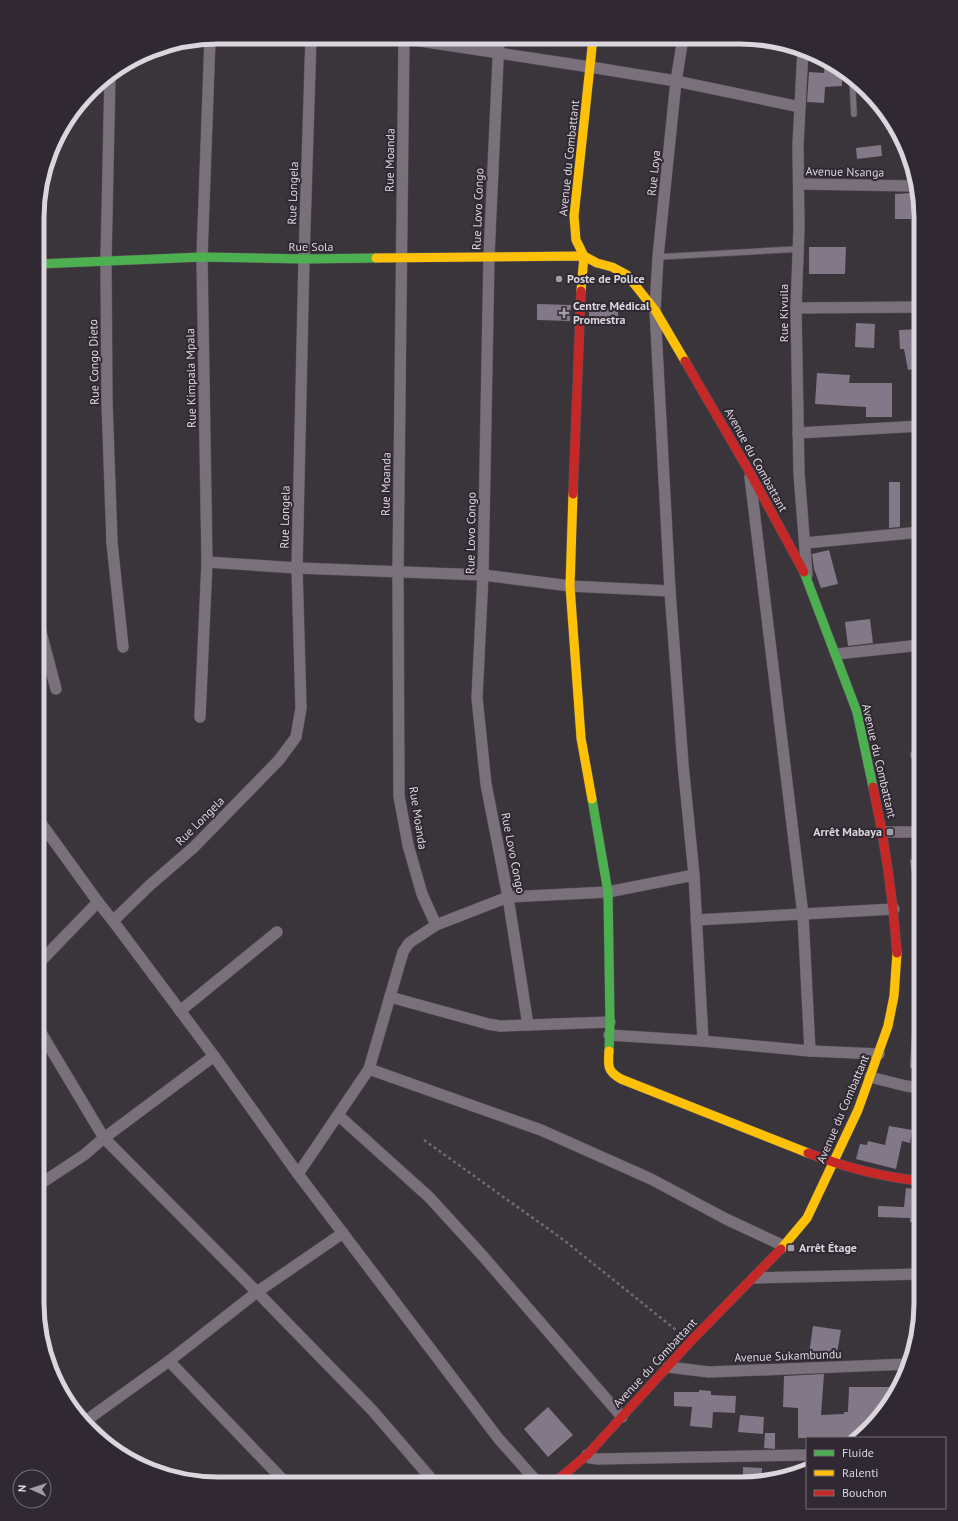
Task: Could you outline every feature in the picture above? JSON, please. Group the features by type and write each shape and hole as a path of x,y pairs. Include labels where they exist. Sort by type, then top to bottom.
{"street":[{"name":"Rue Kimpala Mpala","path":"200,717 207,562 202,257 210,44"},
{"name":"Rue Longela","path":"113,921 150,885 194,847 279,760 296,737 301,708 297,568 311,44"},
{"name":"Rue Moanda","path":"402,44 402,258 398,571 399,796 408,845 422,894 436,925"},
{"path":"440,44 676,81 800,107"},
{"name":"Rue Lovo Congo","path":"499,44 489,256 483,575 477,698 486,784 508,897 528,1025"},
{"name":"Avenue du Combattant","path":"562,1477 587,1455 691,1341 784,1246 807,1218 858,1110 879,1054 888,1026 894,996 897,959 894,909 883,832 857,712 807,577 749,471 655,310 626,276 612,267 597,264 584,256 576,240 574,216 592,44"},
{"name":"Rue Loya","path":"682,44 676,81 658,257 655,310 670,591 683,764 694,875 703,1041"},
{"name":"Rue Kivuila","path":"803,55 798,145 799,184 796,308 799,474 807,577"},
{"name":"Rue Congo Dieto","path":"110,82 106,261 107,402 112,544 123,647"},
{"name":"Avenue Nsanga","path":"799,184 911,186"},
{"name":"Rue Sola","path":"44,264 202,257 304,259 584,256"},
{"path":"584,256 580,304 570,586 581,738 608,892 610,1022 608,1065 610,1071 615,1076 833,1163 895,1178 914,1180"},
{"path":"796,308 914,307"},
{"path":"798,433 914,426"},
{"path":"749,471 803,915 810,1051"},
{"path":"805,543 914,533"},
{"path":"207,562 297,568 483,575 570,586 670,591"},
{"path":"44,644 56,689"},
{"path":"836,654 914,646"},
{"path":"44,827 98,902 214,1056 298,1174 498,1438 533,1477"},
{"path":"883,832 914,832"},
{"path":"298,1174 369,1069 403,952 409,942 436,925 508,897 608,892 694,875"},
{"path":"44,960 98,902"},
{"path":"696,920 894,909"},
{"path":"180,1011 277,932"},
{"path":"390,997 500,1026 610,1022"},
{"path":"609,1035 703,1041 810,1051 879,1054"},
{"path":"44,1038 104,1138 372,1410 430,1477"},
{"path":"44,1181 84,1155 104,1138 214,1056"},
{"path":"369,1069 541,1130 651,1179 726,1219 784,1246"},
{"path":"870,1076 914,1087"},
{"path":"338,1116 429,1197 482,1255 622,1417"},
{"path":"88,1419 169,1361 257,1292 343,1233"},
{"path":"754,1278 914,1274"},
{"path":"169,1361 280,1477"},
{"name":"Avenue Sukambundu","path":"668,1367 709,1372 903,1364"},
{"path":"587,1455 590,1458 598,1459 806,1454"}],"lane":[{"path":"852,85 854,114"},
{"path":"658,257 798,249"}],"path":[{"path":"424,1140 565,1241 691,1341"}],"building":[{"path":"825,66 837,73 842,77 842,86 825,87 824,103 807,102 809,72 824,73"},
{"path":"881,145 882,156 857,159 856,148"},
{"path":"911,193 911,219 895,219 895,194"},
{"path":"809,247 846,247 845,274 809,274"},
{"path":"537,304 571,305 570,321 537,320"},
{"path":"589,306 618,307 618,319 589,318"},
{"path":"856,323 875,324 874,348 855,347"},
{"path":"914,329 914,369 908,370 904,349 900,349 899,330"},
{"path":"817,373 850,375 849,383 892,383 892,417 866,417 866,407 815,404"},
{"path":"889,482 900,482 900,527 889,528"},
{"path":"829,550 838,584 821,588 814,569 812,554"},
{"path":"870,619 873,643 848,646 845,622"},
{"path":"914,859 914,890 910,860"},
{"path":"912,1032 914,1032 914,1068 910,1068"},
{"path":"889,1126 912,1130 910,1143 902,1141 896,1169 856,1159 860,1144 867,1145 868,1141 885,1145"},
{"path":"906,1188 914,1189 914,1222 910,1222 910,1218 878,1217 878,1206 904,1207"},
{"path":"813,1326 841,1330 836,1359 809,1354"},
{"path":"824,1374 821,1415 844,1414 844,1412 848,1412 849,1387 892,1387 880,1406 877,1406 877,1410 871,1418 851,1437 798,1438 798,1408 783,1407 784,1376"},
{"path":"699,1390 711,1391 711,1395 736,1396 735,1413 713,1412 712,1428 690,1426 692,1407 674,1406 674,1392 699,1392"},
{"path":"548,1407 573,1435 548,1457 524,1429"},
{"path":"740,1415 764,1417 763,1434 738,1432"},
{"path":"765,1433 775,1433 775,1449 764,1448"},
{"path":"743,1467 762,1468 762,1476 743,1477"}],"traffic: fast":[{"path":"44,264 202,257 304,259 376,258"},
{"path":"804,572 857,712 873,787"},
{"path":"592,799 608,892 609,1051"}],"traffic: slow":[{"path":"592,44 574,216 576,240 584,256 597,263 612,267 627,275 655,310 685,361"},
{"path":"376,258 584,256 581,291"},
{"path":"573,494 570,586 581,738 592,799"},
{"path":"781,1249 807,1218 858,1110 888,1026 894,996 897,953"},
{"path":"609,1051 609,1068 621,1079 808,1153"}],"traffic: jam":[{"path":"573,494 581,291"},
{"path":"685,361 749,471 804,572"},
{"path":"873,787 888,870 897,953"},
{"path":"808,1153 863,1171 914,1180"},
{"path":"561,1477 587,1455 691,1341 781,1249"}],"place":[{"name":"Poste de Police","path":"559,279"},
{"name":"Centre Médical Promestra","path":"564,313"},
{"name":"Arrêt Mabaya","path":"890,832"},
{"name":"Arrêt Étage","path":"791,1248"}]}
